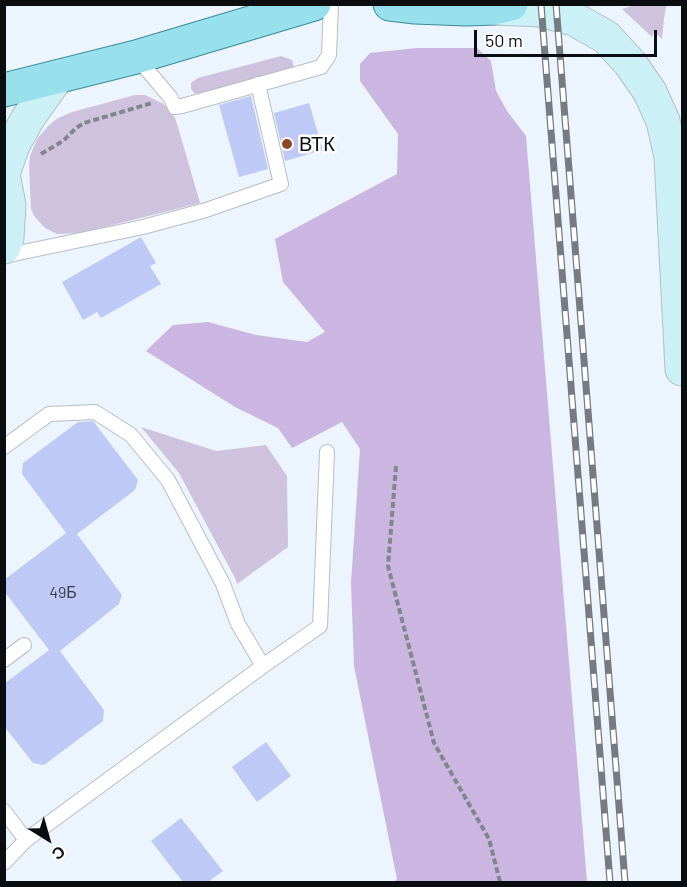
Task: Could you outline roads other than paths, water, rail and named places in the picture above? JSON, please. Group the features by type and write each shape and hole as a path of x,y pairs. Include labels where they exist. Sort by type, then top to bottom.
{"main road":[{"path":"4,90 136,57 315,4"},
{"path":"390,4 465,9 503,6 540,10 574,20 606,37 630,63 650,92 663,121 671,157 682,369"},
{"path":"4,171 13,145 28,118 57,76"},
{"path":"4,179 9,206 7,238 4,247"}],"lane":[{"path":"136,57 170,97 175,107 321,67 328,55 331,4"},
{"path":"4,256 143,227 206,210 280,184 258,84"},
{"path":"4,447 49,414 95,412 131,435 168,480 223,584 238,624 263,666"},
{"path":"4,863 26,840 320,626 327,452"},
{"path":"4,660 24,645"},
{"path":"4,811 26,840"}],"railway":[{"path":"541,4 610,882"},
{"path":"556,4 625,882"}],"place":[{"name":"ВТК","path":"287,144"}]}
